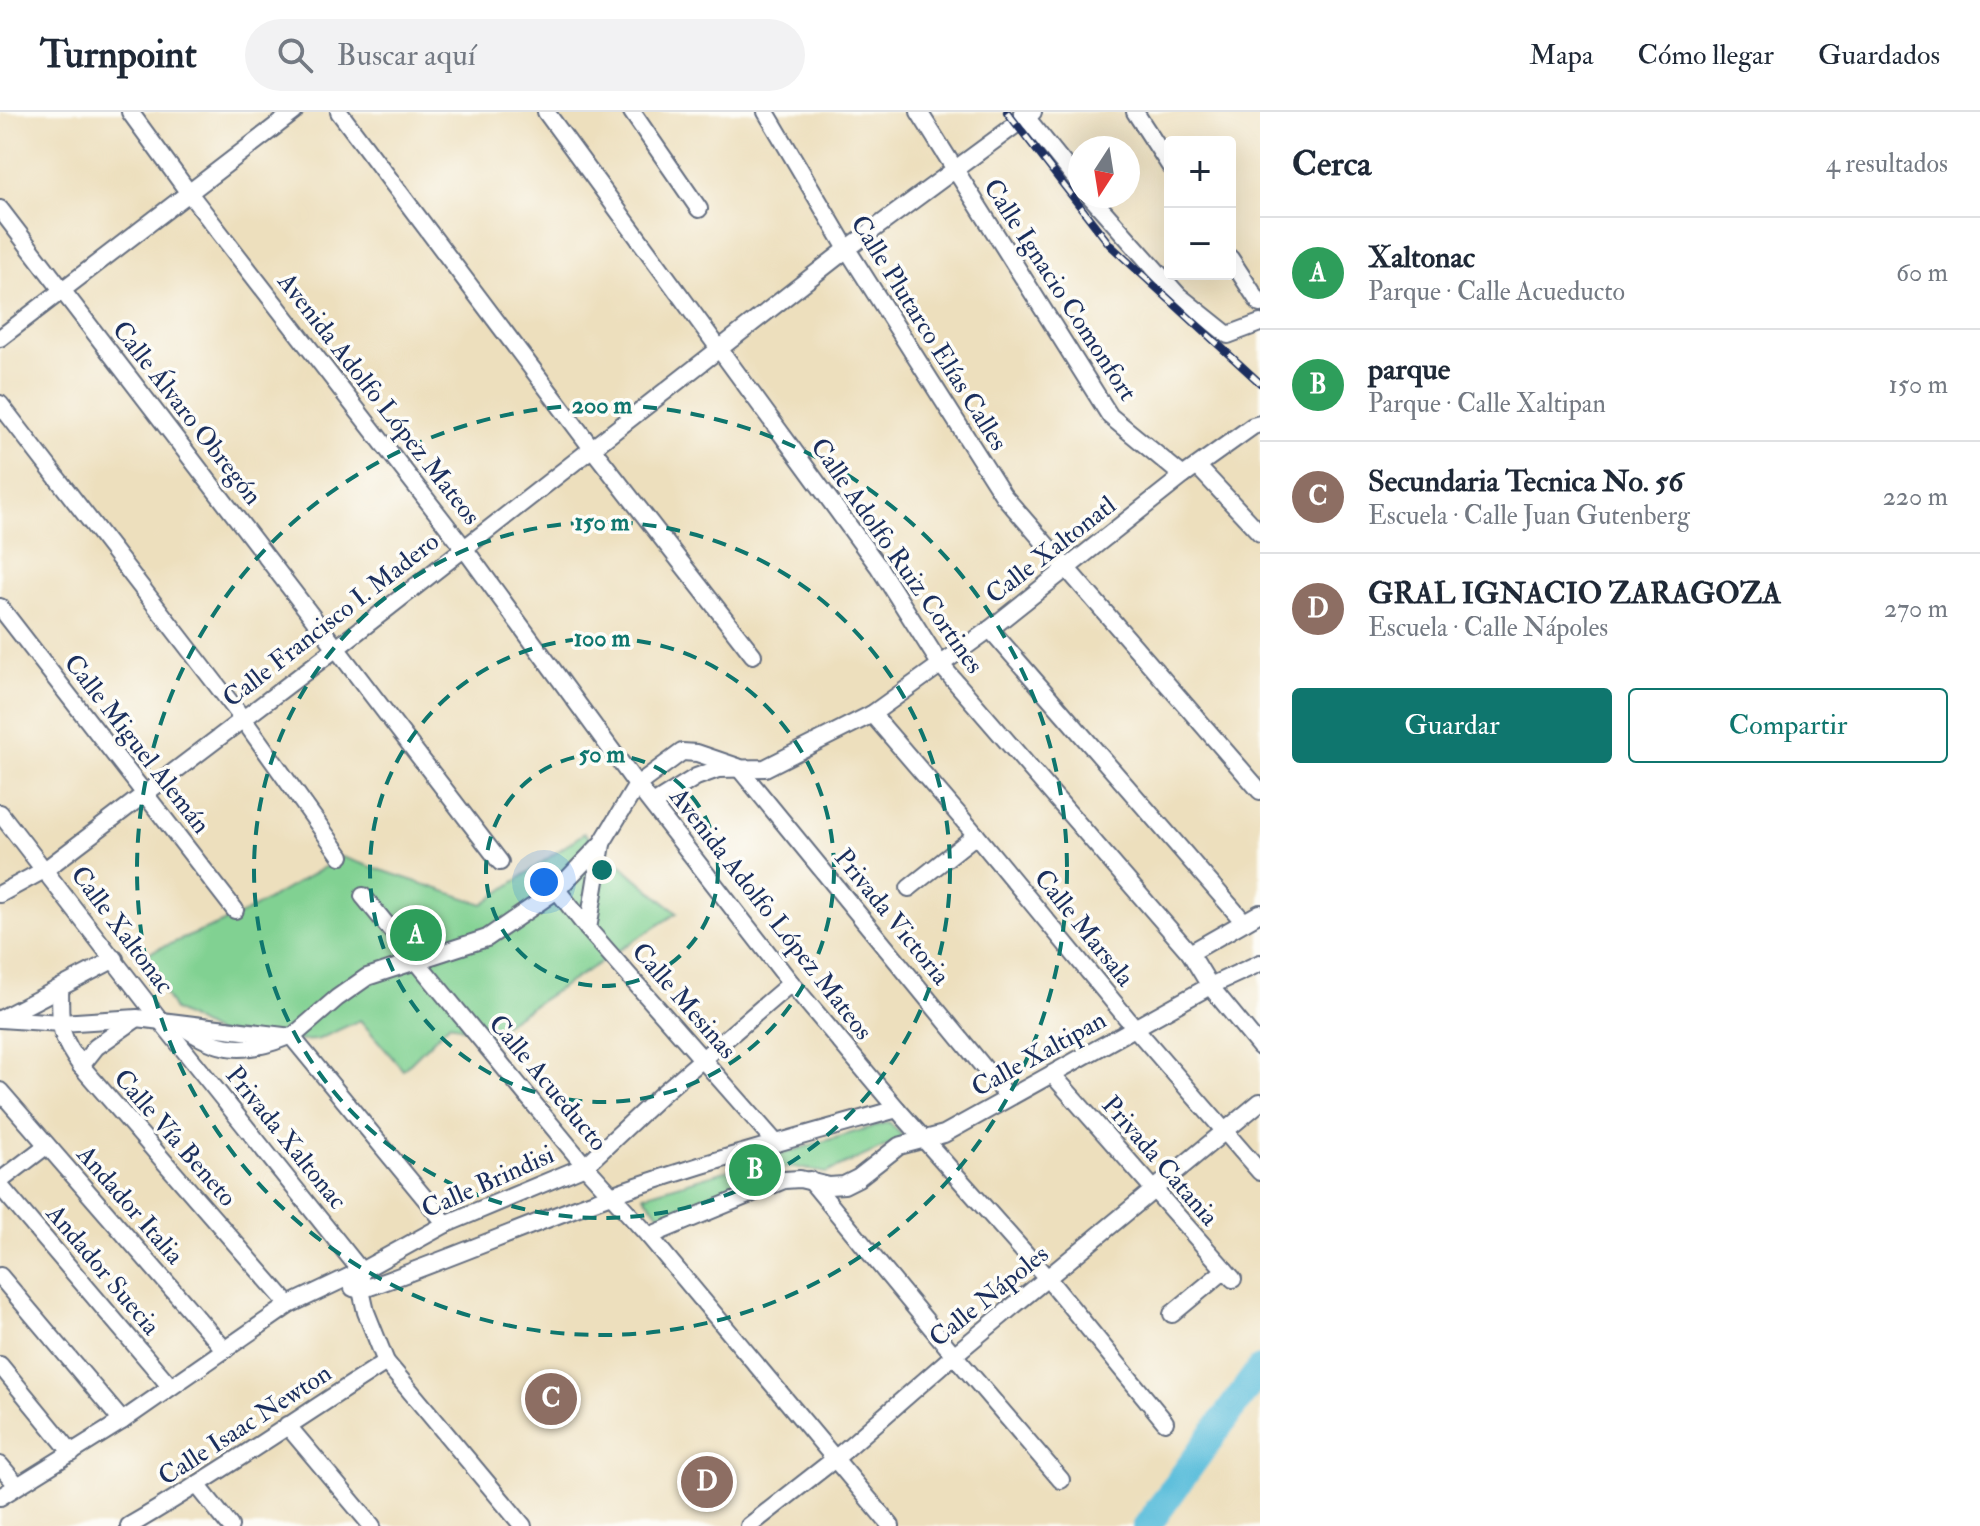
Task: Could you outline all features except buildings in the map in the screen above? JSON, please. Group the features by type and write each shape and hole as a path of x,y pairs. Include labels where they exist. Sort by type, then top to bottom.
{"street":[{"name":"Avenida Adolfo López Mateos","path":"130,112 189,193 464,548 637,785 791,983 897,1109 1048,1279 1165,1422"},
{"path":"0,338 294,112"},
{"path":"339,112 591,447 753,655"},
{"name":"Calle Adolfo Ruiz Cortines","path":"546,112 878,566 940,664 1190,953 1210,986 1260,1047"},
{"path":"632,112 699,209"},
{"name":"Calle Plutarco Elías Calles","path":"766,112 847,249 1003,495 1260,791"},
{"name":"Calle Ignacio Comonfort","path":"919,112 1110,416 1191,471 1260,533"},
{"path":"1135,112 1164,157"},
{"path":"1027,114 1068,168"},
{"name":"Calle Francisco I. Madero","path":"0,894 46,869 338,647 718,348 1027,114"},
{"path":"1101,208 1178,295 1228,335 1260,323"},
{"name":"Calle Álvaro Obregón","path":"0,209 500,862"},
{"path":"1236,267 1260,304"},
{"path":"0,404 243,719 341,856"},
{"name":"Calle Xaltonatl","path":"653,804 696,777 718,769 765,768 872,714 990,629 1191,471 1260,424"},
{"name":"Calle Miguel Alemán","path":"0,607 235,910"},
{"path":"990,629 1244,922"},
{"name":"Calle Marsala","path":"872,714 1260,1172"},
{"path":"290,1037 367,977 487,938 557,890 602,843 637,785 682,752 697,753 738,767"},
{"name":"Privada Victoria","path":"738,767 1008,1097"},
{"name":"Calle Xaltonac","path":"0,813 168,1022"},
{"path":"909,888 976,835"},
{"path":"588,929 602,843"},
{"name":"Calle Mesinas","path":"557,890 776,1143"},
{"name":"Calle Acueducto","path":"363,896 585,1166 649,1236 891,1526"},
{"path":"1190,953 1260,913"},
{"path":"0,1019 115,959"},
{"name":"Calle Xaltipan","path":"649,1236 784,1180 844,1185 899,1146 944,1134 1210,986 1260,963"},
{"name":"Calle Brindisi","path":"0,1497 122,1421 289,1305 361,1271 446,1224 585,1166 791,983"},
{"name":"Calle Vía Beneto","path":"60,988 64,1042 81,1066 289,1305"},
{"path":"0,1019 61,1023 137,1018 290,1037 446,1224"},
{"path":"81,1066 96,1047 137,1018"},
{"name":"Privada Xaltonac","path":"168,1022 361,1271"},
{"name":"Privada Catania","path":"1052,1074 1229,1275 1172,1314"},
{"name":"Andador Italia","path":"0,1091 225,1350"},
{"name":"Calle Nápoles","path":"749,1526 836,1458 954,1355 1260,1102"},
{"path":"611,1195 897,1109"},
{"path":"0,1184 46,1146"},
{"path":"810,1180 1061,1480"},
{"name":"Andador Suecia","path":"0,1184 170,1386"},
{"name":"Calle Brindisi","path":"361,1290 611,1195"},
{"path":"361,1271 361,1290 374,1338 386,1362 523,1526"},
{"path":"0,1276 122,1421"},
{"path":"336,1283 361,1290"},
{"name":"Calle Isaac Newton","path":"129,1526 198,1486 386,1362"},
{"path":"0,1365 72,1453"},
{"path":"287,1425 372,1526"},
{"path":"0,1465 17,1485"},
{"path":"198,1486 230,1526"}],"green space":[{"path":"584,833 677,913 484,1037 450,1023 403,1070 360,1020 317,1040 236,1044 174,1010 143,955 239,916 342,857 483,904"},
{"path":"889,1122 904,1138 826,1173 789,1166 666,1222 644,1195"}],"waterway":[{"path":"1147,1526 1260,1369"}],"railway":[{"path":"1007,112 1110,245 1260,383"}],"place":[{"name":"Xaltonac","path":"416,935"},
{"name":"parque","path":"755,1170"},
{"name":"Secundaria Tecnica No. 56","path":"551,1399"},
{"name":"GRAL IGNACIO ZARAGOZA","path":"707,1482"}]}
